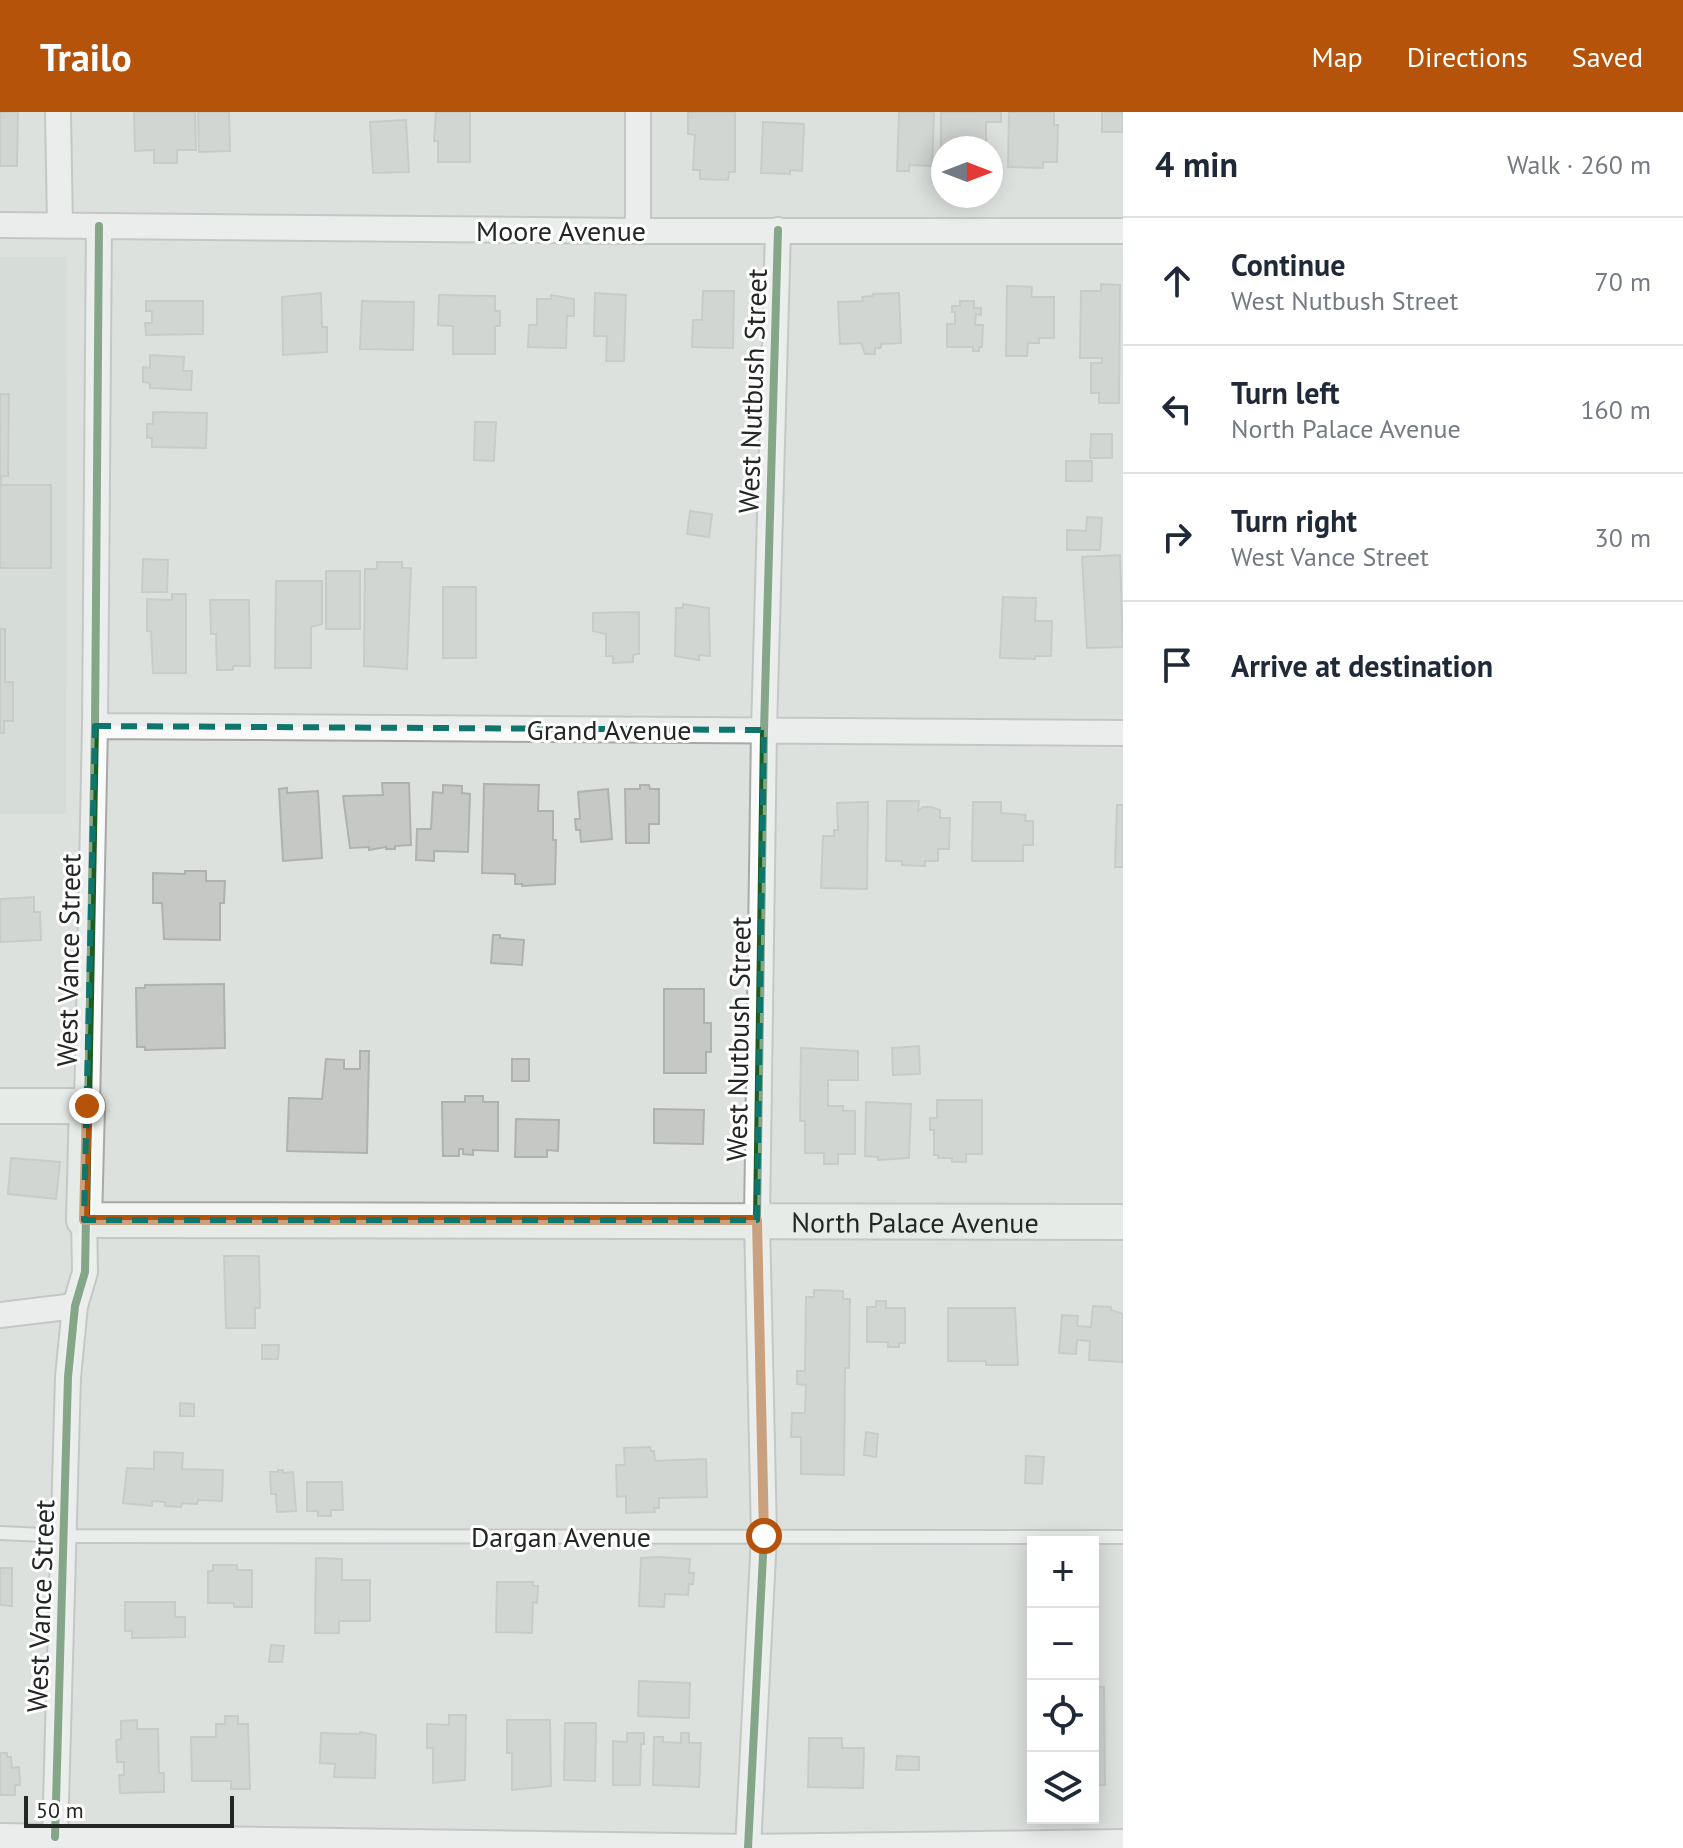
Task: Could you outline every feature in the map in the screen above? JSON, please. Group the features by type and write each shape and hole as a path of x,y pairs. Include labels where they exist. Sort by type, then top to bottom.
{"street":[{"path":"58,112 60,225"},
{"path":"638,112 638,231"},
{"name":"Moore Avenue","path":"0,225 638,231 1123,231"},
{"name":"West Vance Street","path":"55,1837 68,1377 75,1306 85,1272 95,726 99,226"},
{"name":"West Nutbush Street","path":"748,1847 764,1536 757,1220 764,730 778,230"},
{"name":"Grand Avenue","path":"95,726 1123,733"},
{"path":"0,1106 87,1106"},
{"name":"North Palace Avenue","path":"84,1220 1123,1222"},
{"path":"0,1315 75,1306"},
{"path":"0,1836 748,1847 1123,1842"}],"lane":[{"name":"Dargan Avenue","path":"0,1533 65,1536 1123,1537"}],"highlighted area":[{"path":"95,726 764,730 757,1220 84,1220"}],"shaded area":[{"path":"0,257 67,257 66,814 0,814"}],"building":[{"path":"0,112 18,112 17,166 0,166"},
{"path":"134,112 195,112 196,150 177,150 177,163 154,163 154,150 135,151"},
{"path":"198,112 229,112 230,151 199,152"},
{"path":"436,112 470,112 470,162 438,162 438,141 434,141"},
{"path":"688,112 735,112 735,172 729,172 728,180 700,179 700,170 693,170 695,135 688,134"},
{"path":"899,112 934,112 931,166 909,165 909,171 897,171"},
{"path":"941,112 1001,112 1001,122 986,122 986,136 941,136"},
{"path":"1009,112 1054,112 1054,125 1058,125 1057,162 1043,162 1043,168 1008,167"},
{"path":"1102,112 1123,112 1123,132 1102,132"},
{"path":"406,120 409,172 373,173 370,122"},
{"path":"763,122 804,124 802,171 790,170 790,174 761,173"},
{"path":"1101,284 1120,285 1119,403 1099,403 1099,393 1091,393 1091,363 1102,363 1102,358 1080,358 1081,291 1101,291"},
{"path":"1007,286 1032,287 1031,297 1054,297 1054,338 1039,338 1039,343 1028,343 1027,356 1006,356"},
{"path":"703,291 734,291 733,348 692,347 693,320 702,320"},
{"path":"321,293 322,327 327,327 327,352 283,355 282,297"},
{"path":"595,293 626,295 624,361 606,361 607,336 594,336"},
{"path":"899,293 901,343 881,344 881,348 875,348 875,354 865,354 861,343 840,344 838,302 863,301 862,297 873,294"},
{"path":"439,295 495,296 495,311 500,311 500,326 495,326 495,354 453,354 453,326 438,325"},
{"path":"551,295 574,299 574,316 567,316 566,348 528,347 529,325 537,325 537,299 551,299"},
{"path":"146,301 203,301 203,334 146,335 145,323 152,323 152,311 146,311"},
{"path":"362,301 414,302 413,350 360,349"},
{"path":"960,301 974,301 974,308 981,308 981,315 976,314 975,325 983,325 979,351 973,351 973,347 947,347 947,324 955,324 952,306 960,306"},
{"path":"150,355 184,357 183,371 192,371 191,390 150,388 150,383 143,382 143,367 150,368"},
{"path":"0,394 9,394 8,476 1,476 1,485 51,485 51,568 0,568"},
{"path":"153,412 207,413 206,448 152,447 152,438 147,438 147,424 153,424"},
{"path":"475,422 496,422 494,461 474,460"},
{"path":"1091,434 1112,434 1112,458 1090,458"},
{"path":"1066,461 1092,461 1092,481 1066,481"},
{"path":"690,511 712,514 709,537 687,534"},
{"path":"1087,517 1102,518 1100,550 1067,550 1067,530 1086,531"},
{"path":"1120,555 1123,647 1087,648 1082,557"},
{"path":"143,559 168,560 167,592 142,592"},
{"path":"377,562 402,562 402,568 411,568 407,669 364,666 365,569 377,569"},
{"path":"326,571 360,571 360,629 326,629"},
{"path":"276,581 322,581 322,624 311,627 311,668 275,668"},
{"path":"443,587 476,587 476,658 443,658"},
{"path":"172,594 186,594 186,673 153,673 151,631 147,631 147,599 172,600"},
{"path":"1003,597 1036,598 1035,621 1052,621 1051,656 1000,658"},
{"path":"210,600 249,600 250,666 217,670 216,634 211,634"},
{"path":"683,604 709,608 710,656 699,655 699,660 675,656 676,608 683,608"},
{"path":"639,612 639,654 633,655 633,662 613,663 613,656 606,656 606,634 593,631 593,613"},
{"path":"0,629 5,629 5,682 13,682 13,721 4,721 4,733 0,733"},
{"path":"382,783 409,783 411,845 395,846 395,849 350,848 343,796 383,795"},
{"path":"484,784 539,785 538,811 553,811 555,884 522,886 515,884 515,874 482,873"},
{"path":"443,785 462,786 462,793 470,794 468,852 434,851 434,861 416,860 417,829 431,829 433,792 443,793"},
{"path":"640,785 659,789 659,824 649,824 649,843 626,843 625,789 640,789"},
{"path":"287,788 287,793 318,791 322,858 283,861 279,789"},
{"path":"608,789 612,839 581,842 575,819 580,819 578,792"},
{"path":"887,801 919,801 918,811 931,807 940,810 940,818 950,818 949,849 938,849 938,861 925,861 925,866 886,861"},
{"path":"868,802 867,889 821,888 823,836 834,836 834,830 838,830 837,803"},
{"path":"973,802 1001,802 1001,813 1026,815 1025,821 1033,821 1033,845 1023,845 1023,861 972,861"},
{"path":"1117,805 1123,805 1123,867 1115,867"},
{"path":"185,871 206,871 206,881 225,881 224,903 220,903 220,940 164,939 162,903 153,903 153,873 185,874"},
{"path":"34,897 34,912 40,912 41,940 0,942 0,899"},
{"path":"493,935 524,940 522,965 491,963"},
{"path":"224,984 225,1048 145,1050 145,1047 137,1047 136,988 145,988 145,985"},
{"path":"664,989 704,989 704,1023 711,1023 711,1052 706,1052 706,1073 664,1073"},
{"path":"919,1046 920,1074 893,1075 892,1048"},
{"path":"801,1048 858,1051 858,1080 828,1080 828,1106 843,1106 843,1111 855,1111 855,1154 838,1154 838,1164 824,1164 824,1153 805,1153 805,1121 800,1121"},
{"path":"360,1051 369,1051 367,1153 287,1151 289,1098 322,1099 326,1059 344,1060 344,1069 360,1069"},
{"path":"512,1059 529,1059 529,1081 512,1081"},
{"path":"465,1096 483,1096 483,1102 498,1102 498,1151 473,1150 473,1155 463,1154 463,1149 459,1149 459,1156 443,1156 442,1102 465,1102"},
{"path":"937,1100 982,1100 982,1154 966,1154 966,1162 952,1162 952,1158 934,1155 934,1130 930,1130 930,1118 937,1118"},
{"path":"866,1102 911,1104 909,1158 878,1160 878,1157 865,1156"},
{"path":"654,1109 704,1110 703,1144 654,1143"},
{"path":"516,1119 559,1120 558,1151 547,1150 547,1157 515,1157"},
{"path":"11,1158 60,1162 56,1199 8,1194"},
{"path":"224,1256 259,1256 260,1308 255,1308 255,1328 226,1328"},
{"path":"814,1290 843,1291 843,1299 850,1299 849,1368 845,1368 844,1475 801,1474 801,1437 791,1437 792,1413 805,1413 806,1385 797,1384 797,1371 805,1371 806,1297 814,1297"},
{"path":"876,1301 886,1301 886,1308 905,1308 905,1343 899,1343 899,1347 888,1347 888,1342 867,1342 867,1307 876,1307"},
{"path":"1093,1306 1111,1307 1111,1310 1123,1314 1123,1362 1089,1360 1090,1341 1077,1340 1076,1354 1059,1353 1062,1315 1078,1316 1077,1326 1091,1327"},
{"path":"948,1308 1015,1308 1018,1365 948,1361"},
{"path":"262,1345 279,1345 278,1359 262,1359"},
{"path":"180,1403 194,1404 194,1416 180,1416"},
{"path":"866,1432 878,1434 876,1457 864,1455"},
{"path":"650,1447 654,1451 655,1461 706,1459 707,1497 659,1498 659,1508 654,1508 655,1512 626,1513 626,1496 617,1497 616,1465 625,1465 624,1448"},
{"path":"154,1452 183,1453 182,1469 223,1470 222,1501 198,1500 197,1504 182,1503 181,1507 152,1501 152,1506 123,1503 127,1468 154,1469"},
{"path":"1026,1456 1044,1457 1042,1484 1025,1483"},
{"path":"270,1472 293,1472 296,1511 277,1512 276,1494 271,1494"},
{"path":"307,1482 342,1482 343,1510 331,1510 331,1516 318,1516 318,1511 307,1511"},
{"path":"316,1558 342,1559 342,1580 370,1580 370,1621 339,1621 339,1633 315,1633"},
{"path":"641,1558 690,1559 689,1573 694,1573 693,1584 689,1584 688,1595 665,1594 664,1607 639,1606"},
{"path":"213,1565 237,1565 237,1570 252,1570 252,1607 208,1603 208,1571 213,1571"},
{"path":"0,1568 12,1568 12,1606 0,1605"},
{"path":"497,1582 533,1582 533,1586 538,1586 537,1603 533,1602 532,1633 496,1632"},
{"path":"125,1602 175,1602 175,1617 185,1617 185,1637 132,1638 132,1631 125,1631"},
{"path":"271,1645 284,1646 282,1662 269,1662"},
{"path":"639,1681 690,1683 689,1718 638,1716"},
{"path":"1099,1687 1104,1687 1105,1785 1099,1785"},
{"path":"449,1715 466,1715 465,1780 433,1783 433,1748 427,1748 427,1724 449,1725"},
{"path":"225,1716 238,1716 238,1724 248,1724 250,1789 231,1789 231,1781 192,1781 191,1737 216,1737 216,1724 225,1724"},
{"path":"137,1720 137,1729 158,1729 159,1773 164,1773 164,1792 120,1793 119,1775 124,1775 124,1762 117,1762 116,1740 121,1739 121,1721"},
{"path":"507,1720 550,1720 551,1786 512,1790 512,1753 507,1753"},
{"path":"565,1723 596,1723 595,1781 564,1780"},
{"path":"360,1732 376,1735 375,1778 334,1777 335,1764 320,1763 321,1733"},
{"path":"627,1733 644,1733 640,1785 613,1785 613,1741 627,1742"},
{"path":"681,1733 689,1733 689,1743 701,1743 699,1787 653,1785 654,1737 663,1737 663,1742 681,1743"},
{"path":"809,1738 842,1738 842,1748 864,1748 863,1788 808,1787"},
{"path":"0,1753 11,1757 12,1768 19,1767 20,1785 15,1785 15,1795 0,1795"},
{"path":"897,1756 919,1757 919,1770 896,1770"}],"cycle path":[{"path":"55,1837 68,1377 75,1306 85,1272 95,726 99,226"},
{"path":"748,1848 764,1536 757,1220 764,730 778,230"}],"route":[{"path":"87,1106 84,1220 757,1220 764,1536"}]}
